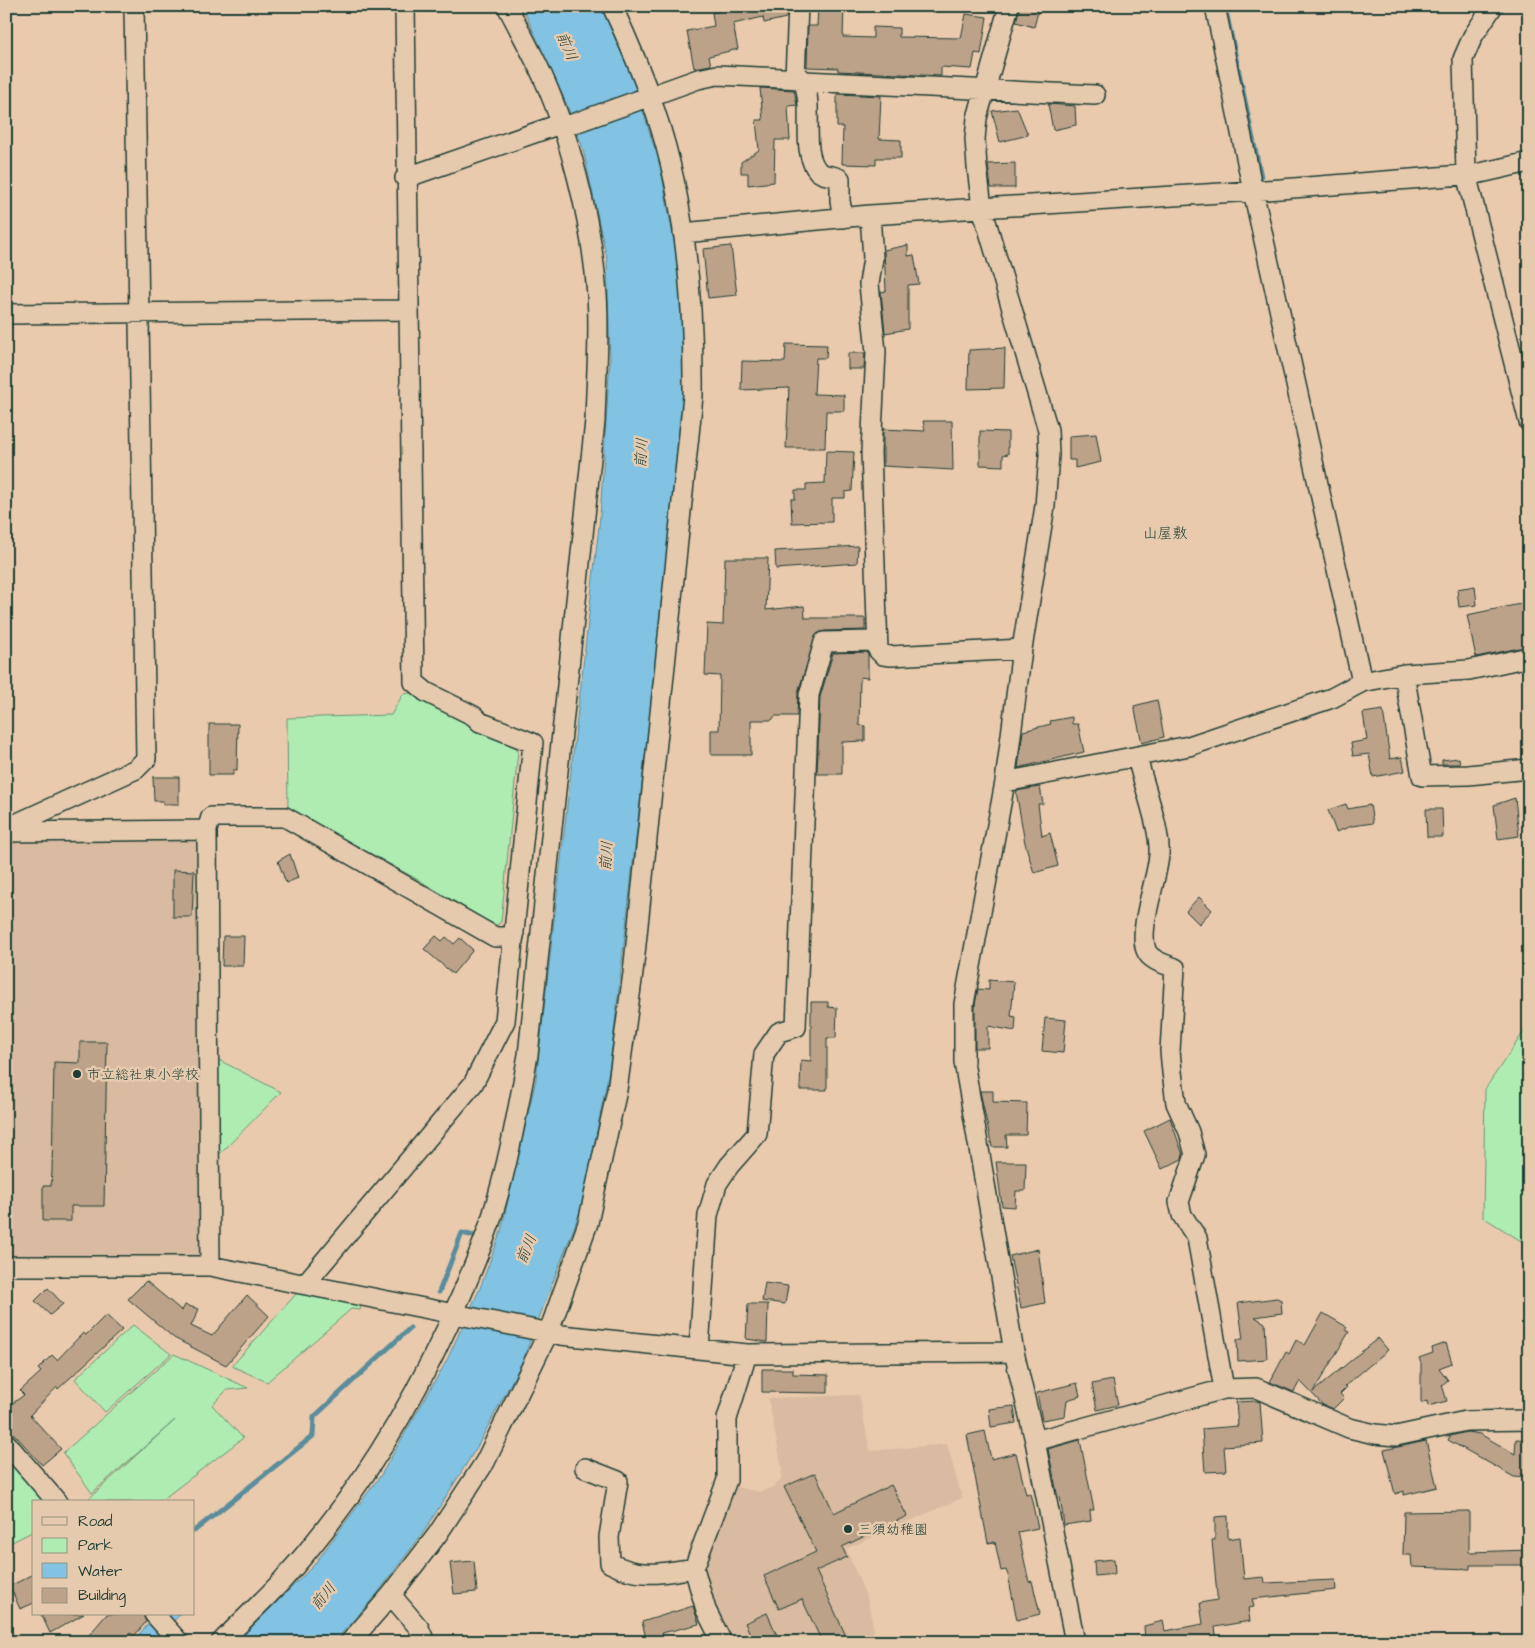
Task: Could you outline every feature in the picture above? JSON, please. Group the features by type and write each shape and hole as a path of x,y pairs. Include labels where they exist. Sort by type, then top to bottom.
{"street":[{"path":"9,832 20,822 136,769 146,759 134,6"},
{"path":"305,1284 473,1084 505,1021 533,743 480,722 474,716 426,692 414,682 405,178 404,6"},
{"path":"221,1642 280,1582 338,1512 373,1462 414,1393 457,1314 494,1212 511,1143 528,1055 595,421 597,294 583,200 563,126 538,65 506,6"},
{"path":"350,1642 391,1595 437,1535 485,1462 546,1330 588,1223 599,1181 617,1090 633,973 693,396 690,293 683,233 670,165 612,6"},
{"path":"798,6 800,79 812,162 822,174 840,179 840,201 843,218"},
{"path":"1009,6 977,118 975,139 982,208 1048,430 1049,455 1045,506 1022,649 1005,782 964,1004 964,1062 1014,1352 1035,1441 1075,1642"},
{"path":"1215,6 1253,191 1362,682"},
{"path":"1493,6 1473,36 1463,60 1466,174 1529,422"},
{"path":"405,178 717,75 986,91 1096,95"},
{"path":"683,233 870,215 1253,191 1476,174 1529,162"},
{"path":"870,215 873,258 869,284 876,352 871,452 878,650 883,656 891,656 1022,649"},
{"path":"6,314 408,310"},
{"path":"699,1348 708,1215 711,1199 717,1184 729,1166 757,1134 764,1054 778,1032 796,1027 809,695 824,642 877,641"},
{"path":"1005,782 1189,746 1332,698 1362,682 1404,674 1469,670 1529,656"},
{"path":"1404,674 1422,776 1468,775 1529,768"},
{"path":"1137,757 1157,837 1159,854 1144,936 1146,952 1154,960 1174,968 1170,1051 1172,1072 1176,1103 1190,1132 1195,1155 1179,1202 1182,1215 1197,1238 1224,1389"},
{"path":"210,1266 207,830 211,817 285,817 495,937 514,937"},
{"path":"9,832 207,830"},
{"path":"6,1266 210,1266 561,1334 747,1354 1014,1352"},
{"path":"722,1642 706,1610 694,1568 727,1480 727,1419 747,1354"},
{"path":"1035,1441 1224,1389 1256,1388 1350,1428 1375,1434 1396,1436 1466,1421 1529,1420"},
{"path":"6,1443 55,1500"},
{"path":"585,1468 618,1481 609,1537 610,1562 626,1571 651,1574 694,1568"},
{"path":"391,1595 419,1628 426,1642"},
{"path":"156,1616 173,1636"}],"shaded area":[{"path":"196,835 201,842 204,1256 6,1259 6,838"},
{"path":"859,1395 870,1451 947,1444 962,1498 846,1549 867,1598 874,1629 872,1642 726,1642 700,1576 731,1486 760,1492 773,1487 781,1480 782,1468 768,1398"}],"green space":[{"path":"410,693 472,723 474,730 517,748 501,922 495,926 422,882 288,808 287,718 391,715 403,694"},
{"path":"1529,1024 1529,1246 1483,1217 1485,1089"},
{"path":"217,1059 281,1092 216,1158"},
{"path":"297,1293 361,1305 360,1310 351,1309 267,1382 232,1366"},
{"path":"133,1325 171,1354 105,1412 75,1379"},
{"path":"174,1354 248,1388 227,1390 212,1405 243,1438 162,1500 87,1500 175,1420 92,1493 63,1453"},
{"path":"6,1457 47,1500 32,1500 32,1532 12,1542 6,1548"}],"water":[{"name":"前川","path":"522,6 601,6 634,81 655,150 661,151 665,167 661,170 680,274 683,358 687,358 669,546 610,1065 582,1207 522,1362 477,1447 425,1530 377,1594 334,1642 237,1642 313,1566 381,1475 446,1362 480,1288 501,1231 536,1079 600,517 610,359 607,259 583,149 567,105"},
{"path":"155,1616 178,1616 156,1642 132,1642"}],"building":[{"path":"738,6 787,6 786,18 764,23 763,17 733,24 738,49 709,56 711,65 694,68 687,31 714,26 712,13"},
{"path":"818,6 844,6 843,37 873,38 873,27 899,28 899,37 961,38 966,14 987,17 981,54 975,53 972,69 941,67 941,76 838,71 838,68 807,67 808,26 817,26"},
{"path":"1020,6 1039,8 1034,27 1016,22"},
{"path":"760,88 794,90 797,105 788,106 790,140 775,140 774,182 748,185 748,173 741,173 741,162 759,150 756,120 763,120"},
{"path":"837,94 881,96 879,139 901,140 901,158 876,158 876,165 842,164 843,127 837,127"},
{"path":"1048,104 1075,106 1076,125 1053,130"},
{"path":"1017,108 1028,135 1000,142 992,111"},
{"path":"1015,163 1015,188 991,188 988,164"},
{"path":"908,245 908,256 914,255 919,284 908,285 908,329 885,333 881,292 886,291 884,250"},
{"path":"731,246 737,295 708,298 703,249"},
{"path":"786,344 827,345 826,358 816,358 814,394 844,395 844,411 826,411 825,448 786,448 789,388 741,390 742,361 785,362"},
{"path":"1005,348 1004,388 968,389 969,350"},
{"path":"848,353 865,353 864,369 848,369"},
{"path":"923,421 952,421 953,470 883,466 883,429 925,431"},
{"path":"980,431 1008,432 1008,454 1003,455 1003,466 980,465"},
{"path":"1096,434 1101,462 1075,468 1075,460 1069,460 1069,436"},
{"path":"826,451 854,452 852,491 845,492 845,498 832,498 832,522 792,523 791,499 795,499 795,490 806,490 806,484 825,483"},
{"path":"858,546 857,563 776,569 775,551"},
{"path":"725,558 768,558 766,610 804,606 805,618 865,618 865,630 824,631 817,634 798,692 797,716 775,716 772,720 751,720 751,755 711,755 711,730 719,730 720,676 705,675 707,624 723,625"},
{"path":"1475,586 1477,605 1459,607 1457,589"},
{"path":"1525,603 1529,624 1529,646 1476,657 1467,615"},
{"path":"868,652 868,678 860,677 859,725 865,726 865,741 842,742 842,774 817,774 820,697 833,653"},
{"path":"1157,700 1164,737 1142,743 1134,706"},
{"path":"1383,710 1390,759 1402,757 1405,771 1373,777 1369,754 1353,756 1351,743 1367,740 1363,713"},
{"path":"1072,717 1072,724 1078,724 1084,752 1018,768 1023,731 1051,724 1050,721"},
{"path":"209,724 238,724 237,770 233,770 233,775 209,775"},
{"path":"1459,758 1460,764 1442,764 1442,760"},
{"path":"153,777 179,777 179,804 163,804 163,801 154,801"},
{"path":"1040,787 1043,804 1038,804 1042,836 1050,833 1058,866 1034,873 1025,843 1016,791"},
{"path":"1515,798 1519,836 1498,839 1494,805"},
{"path":"1346,804 1348,809 1370,805 1373,823 1352,826 1336,832 1328,810"},
{"path":"1426,809 1442,809 1443,837 1427,837"},
{"path":"290,854 298,878 286,883 278,861"},
{"path":"173,870 194,871 192,917 173,917"},
{"path":"1199,897 1212,910 1199,924 1186,911"},
{"path":"223,936 244,936 243,966 222,966"},
{"path":"436,936 442,941 446,937 454,944 460,938 473,950 453,974 424,949"},
{"path":"989,980 1014,982 1011,1016 1016,1017 1015,1031 988,1026 988,1048 975,1048 975,1005 978,989 989,990"},
{"path":"811,1002 828,1002 828,1007 837,1008 836,1038 827,1038 827,1090 800,1090 801,1060 811,1061"},
{"path":"1045,1018 1066,1020 1063,1053 1042,1051"},
{"path":"80,1042 107,1042 104,1206 71,1206 71,1221 43,1221 43,1186 51,1186 52,1172 54,1062 80,1063"},
{"path":"980,1091 993,1091 993,1102 1027,1103 1026,1135 1006,1135 1007,1147 992,1147"},
{"path":"1170,1118 1183,1155 1182,1159 1162,1169 1144,1131"},
{"path":"996,1162 1026,1162 1025,1191 1016,1191 1015,1207 1002,1206"},
{"path":"1038,1249 1045,1303 1021,1308 1010,1256"},
{"path":"146,1281 182,1311 185,1305 199,1309 191,1326 212,1336 247,1295 269,1316 226,1365 174,1338 128,1299"},
{"path":"765,1283 788,1286 785,1304 762,1301"},
{"path":"48,1288 63,1304 50,1315 35,1301"},
{"path":"1277,1298 1281,1300 1282,1313 1255,1317 1265,1323 1267,1359 1238,1361 1237,1339 1243,1339 1238,1303"},
{"path":"748,1304 768,1304 767,1342 746,1339"},
{"path":"1323,1313 1347,1327 1345,1330 1349,1332 1313,1392 1378,1338 1388,1350 1345,1386 1347,1387 1340,1394 1344,1398 1333,1409 1323,1405 1300,1381 1294,1392 1270,1382 1286,1352 1289,1354 1296,1340 1305,1345"},
{"path":"106,1315 122,1330 58,1389 57,1387 30,1415 61,1449 42,1465 6,1425 6,1408 24,1395 20,1391 41,1372 38,1369 52,1355 57,1360 83,1333 86,1335"},
{"path":"1446,1343 1452,1363 1439,1368 1448,1380 1442,1385 1447,1401 1428,1406 1427,1401 1421,1403 1421,1363 1419,1358 1433,1353 1432,1348"},
{"path":"762,1369 793,1369 793,1374 828,1375 828,1393 762,1392"},
{"path":"1113,1380 1118,1405 1097,1410 1092,1384"},
{"path":"1077,1383 1080,1396 1067,1400 1065,1416 1042,1420 1037,1393"},
{"path":"1236,1402 1260,1402 1263,1443 1224,1446 1226,1471 1205,1472 1202,1429 1238,1426"},
{"path":"1014,1406 1016,1423 991,1427 989,1409"},
{"path":"985,1431 991,1459 1016,1453 1026,1494 1030,1493 1038,1528 1018,1532 1029,1582 1032,1581 1040,1614 1017,1620 1008,1575 1006,1570 1001,1571 995,1542 988,1543 967,1435"},
{"path":"1467,1432 1480,1434 1515,1454 1516,1439 1529,1440 1528,1478 1514,1477 1448,1440 1450,1436"},
{"path":"1080,1440 1094,1510 1090,1510 1091,1521 1064,1525 1060,1497 1058,1498 1048,1449"},
{"path":"1426,1441 1437,1487 1404,1495 1404,1491 1395,1494 1384,1450"},
{"path":"815,1473 834,1513 891,1485 907,1516 842,1547 847,1557 816,1571 846,1636 832,1642 822,1642 802,1599 779,1609 764,1576 816,1552 784,1487"},
{"path":"1469,1511 1469,1552 1529,1550 1529,1565 1470,1565 1470,1569 1412,1567 1411,1555 1403,1555 1404,1512"},
{"path":"1228,1516 1228,1539 1240,1537 1244,1579 1264,1577 1265,1583 1335,1580 1336,1590 1252,1599 1254,1607 1248,1608 1250,1621 1215,1627 1217,1642 1145,1642 1144,1626 1163,1621 1165,1631 1203,1624 1200,1603 1217,1600 1212,1540 1215,1540 1215,1517"},
{"path":"1114,1559 1115,1574 1095,1576 1094,1561"},
{"path":"474,1561 477,1592 454,1594 450,1563"},
{"path":"32,1575 32,1604 20,1609 10,1586"},
{"path":"693,1606 699,1624 662,1633 665,1642 647,1642 642,1622"},
{"path":"767,1613 780,1642 754,1642 745,1623"},
{"path":"42,1616 80,1616 50,1633"},
{"path":"105,1616 144,1616 146,1622 134,1636 130,1633 123,1642 83,1642"}],"waterway":[{"path":"1225,6 1261,177"},
{"path":"439,1292 462,1233 474,1236"},
{"path":"195,1530 313,1436 314,1417 410,1328"}],"place":[{"name":"市立総社東小学校","path":"77,1074"},
{"name":"三須幼稚園","path":"848,1529"}],"district":[{"name":"山屋敷","path":"1165,533"}]}
